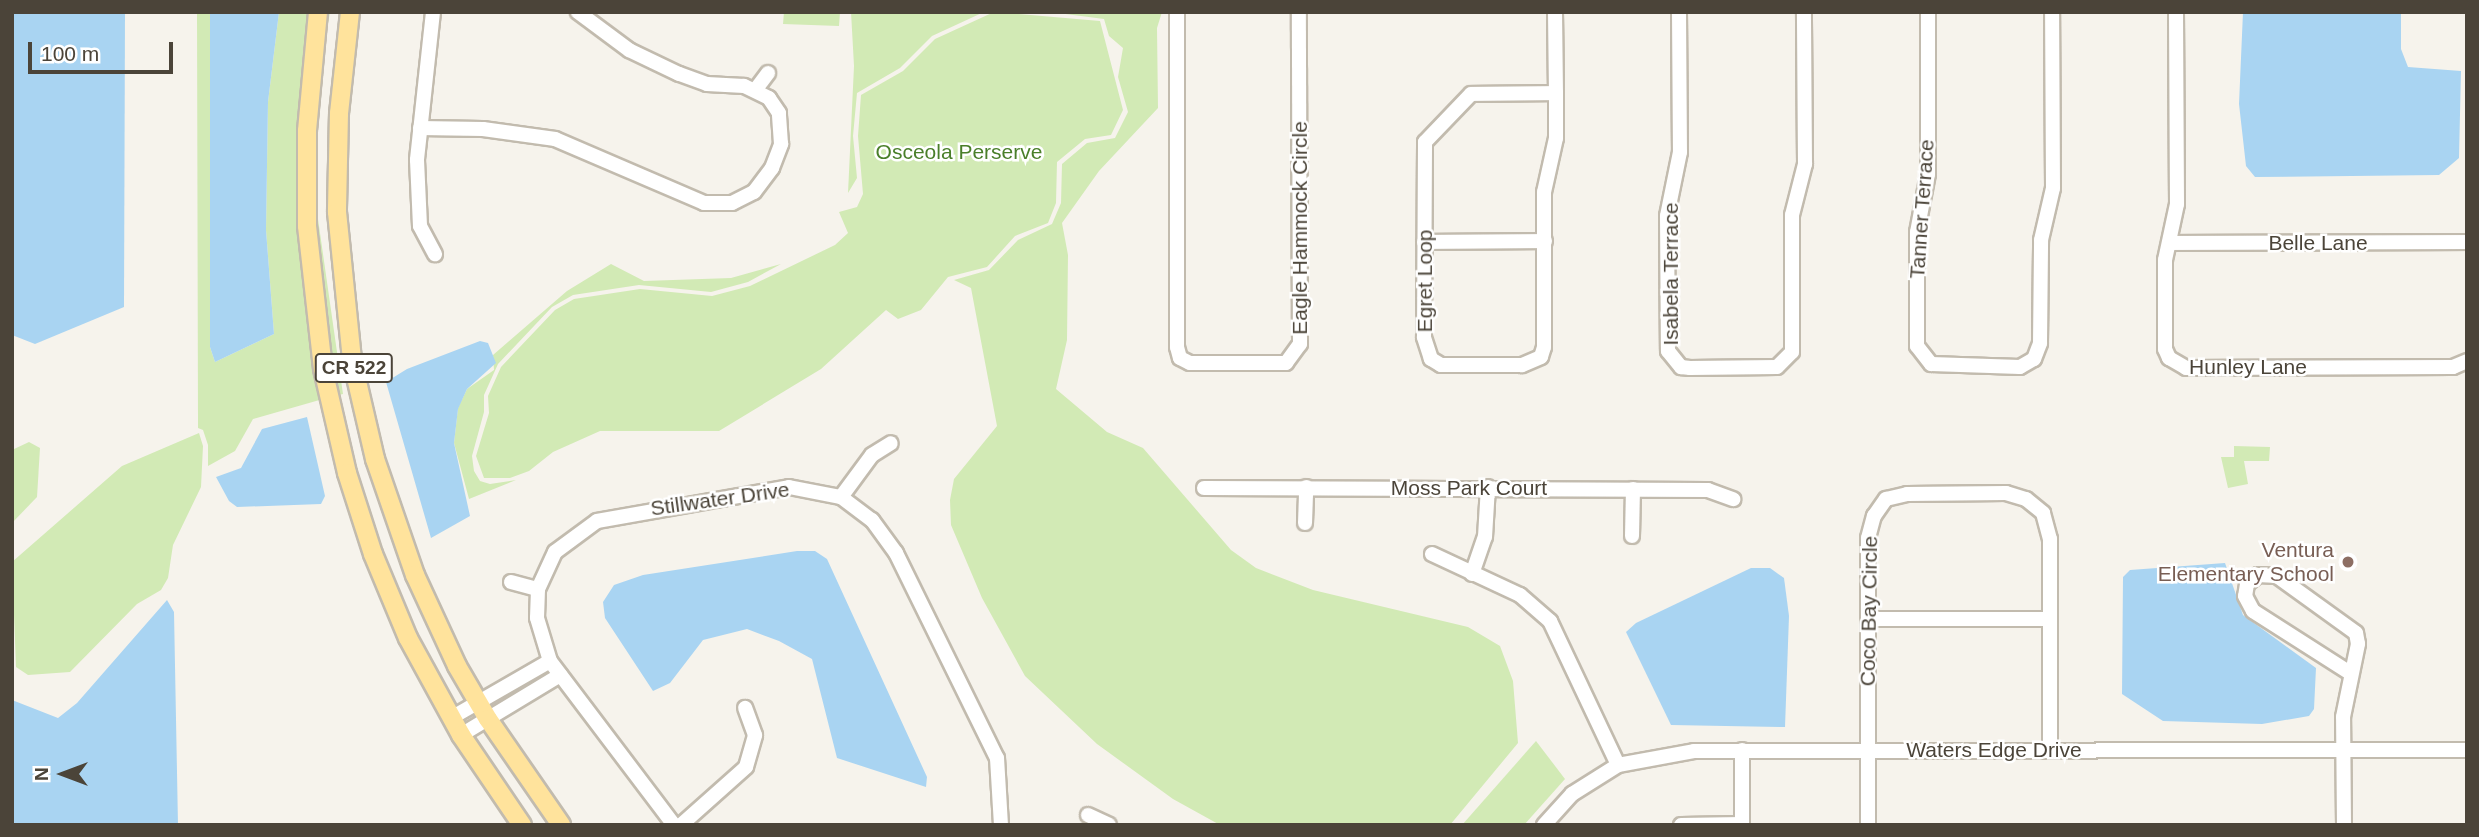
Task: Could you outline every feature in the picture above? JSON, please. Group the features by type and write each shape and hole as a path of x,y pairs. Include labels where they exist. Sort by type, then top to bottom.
{"main road":[{"name":"CR 522","path":"318,12 306,180 310,270 323,369 347,473 373,554 408,638 461,735 522,825"},
{"name":"CR 522","path":"350,12 337,169 340,258 352,360 394,521 434,618 477,703 561,825"}],"street":[{"path":"433,12 420,128 420,226 435,254"},
{"path":"420,128 483,129 555,139 684,197 704,203 732,202 754,192 772,168 781,144 779,113 756,89 707,84 679,74 629,50 578,12"},
{"name":"Eagle Hammock Circle","path":"1177,12 1177,347 1180,358 1190,363 1286,363 1300,344 1299,12"},
{"name":"Egret Loop","path":"1555,12 1556,93 1556,138 1544,192 1544,347 1541,357 1522,365 1441,365 1430,359 1424,337 1428,135 1471,94 1556,93"},
{"name":"Isabela Terrace","path":"1679,12 1680,152 1667,216 1668,351 1681,367 1690,368 1776,367 1792,352 1792,215 1805,164 1804,12"},
{"name":"Tanner Terrace","path":"1928,12 1928,174 1917,232 1917,346 1931,364 2020,367 2034,359 2040,343 2041,240 2053,188 2052,12"},
{"name":"Hunley Lane","path":"2176,12 2177,204 2169,243 2165,349 2177,366 2453,367 2467,361"},
{"path":"756,89 768,73"},
{"path":"1424,242 1545,241"},
{"name":"Belle Lane","path":"2169,243 2467,243"},
{"path":"841,497 872,455 891,443"},
{"path":"1305,523 1306,487"},
{"path":"1472,574 1485,537 1488,487"},
{"name":"Moss Park Court","path":"1204,488 1488,487 1708,490 1733,499"},
{"name":"Stillwater Drive","path":"674,825 550,661 537,618 538,589 555,552 597,521 771,488 804,488 841,497 872,520 896,553 997,758 1001,825"},
{"path":"1632,536 1633,489"},
{"name":"Coco Bay Circle","path":"1868,825 1868,538 1874,516 1886,499 1907,494 2006,493 2026,499 2043,513 2050,540 2050,750"},
{"path":"1432,554 1520,596 1550,621 1619,765"},
{"path":"2344,825 2344,750 2350,673 2358,638 2348,625 2277,576 2258,575 2247,584 2245,596 2253,611 2350,673"},
{"path":"511,582 538,589"},
{"path":"1868,619 2050,619"},
{"path":"451,718 550,661"},
{"path":"461,735 560,675"},
{"path":"681,825 746,767 755,735 745,708"},
{"path":"1681,825 1742,825 1742,750"},
{"name":"Waters Edge Drive","path":"1544,825 1572,794 1619,765 1661,754 1742,750 2467,750"},
{"path":"1088,815 1110,825"}],"green space":[{"path":"197,12 210,12 210,347 215,362 274,334 266,230 268,102 279,12 313,12 304,81 323,399 253,419 235,451 208,466 208,445 203,430 198,428"},
{"path":"324,12 330,12 316,94 315,198 343,394 334,396 316,269 312,180 316,82"},
{"path":"784,12 840,12 839,26 783,24"},
{"path":"851,12 984,12 932,36 900,68 857,93 853,136 857,178 848,193 854,66"},
{"name":"Osceola Perserve","path":"994,12 1100,21 1123,110 1111,135 1085,139 1057,162 1056,203 1048,223 1015,236 987,267 948,277 921,310 898,319 886,310 821,369 719,431 600,431 553,452 529,471 510,478 484,478 476,456 489,413 488,396 501,367 555,310 574,299 640,289 712,296 750,286 835,245 848,233 839,212 857,207 863,194 858,136 861,95 903,71 935,39"},
{"path":"1050,12 1162,12 1157,28 1158,108 1099,171 1062,223 1068,255 1067,340 1056,389 1107,432 1143,448 1231,550 1256,568 1313,590 1468,627 1500,646 1513,681 1518,743 1450,825 1220,825 1173,799 1097,744 1025,676 982,598 951,525 950,500 954,479 997,426 971,288 954,280 989,270 1018,240 1052,224 1061,203 1062,164 1087,143 1115,138 1128,112 1118,77 1123,48 1109,36 1104,19"},
{"path":"611,264 644,281 731,278 781,264 748,282 711,292 639,285 573,295 552,307 498,364 484,395 484,412 472,456 474,471 480,481 490,484 516,480 469,499 454,443 458,408 467,389 494,370 493,355 567,291"},
{"path":"199,433 203,446 201,487 173,545 168,578 161,590 137,604 70,672 28,675 16,667 12,562 122,466"},
{"path":"29,442 40,448 37,497 12,523 12,450"},
{"path":"2234,446 2270,447 2269,461 2244,461 2248,484 2228,488 2221,457 2234,457"},
{"path":"1536,741 1565,779 1524,825 1462,825"}],"water":[{"path":"12,12 125,12 124,307 35,344 12,335"},
{"path":"210,12 279,12 268,102 266,230 274,334 215,362 210,347"},
{"path":"2243,12 2401,12 2401,49 2408,67 2461,71 2459,158 2439,175 2255,177 2246,166 2239,104"},
{"path":"480,341 488,343 496,363 467,389 458,409 454,443 470,516 431,538 386,382 407,369"},
{"path":"307,417 325,496 321,504 237,507 229,501 216,477 241,468 262,429"},
{"path":"797,551 815,551 827,559 927,777 926,787 837,758 812,659 779,641 747,629 703,640 670,683 653,691 605,618 603,602 614,585 643,575"},
{"path":"2225,563 2243,615 2316,668 2314,709 2309,716 2262,724 2163,721 2122,694 2123,577 2130,570"},
{"path":"1751,568 1770,568 1784,578 1789,616 1785,727 1671,725 1626,632 1636,623"},
{"path":"167,600 174,612 178,825 12,825 12,700 58,718 77,703"}],"place":[{"name":"Ventura Elementary School","path":"2348,562"}]}
